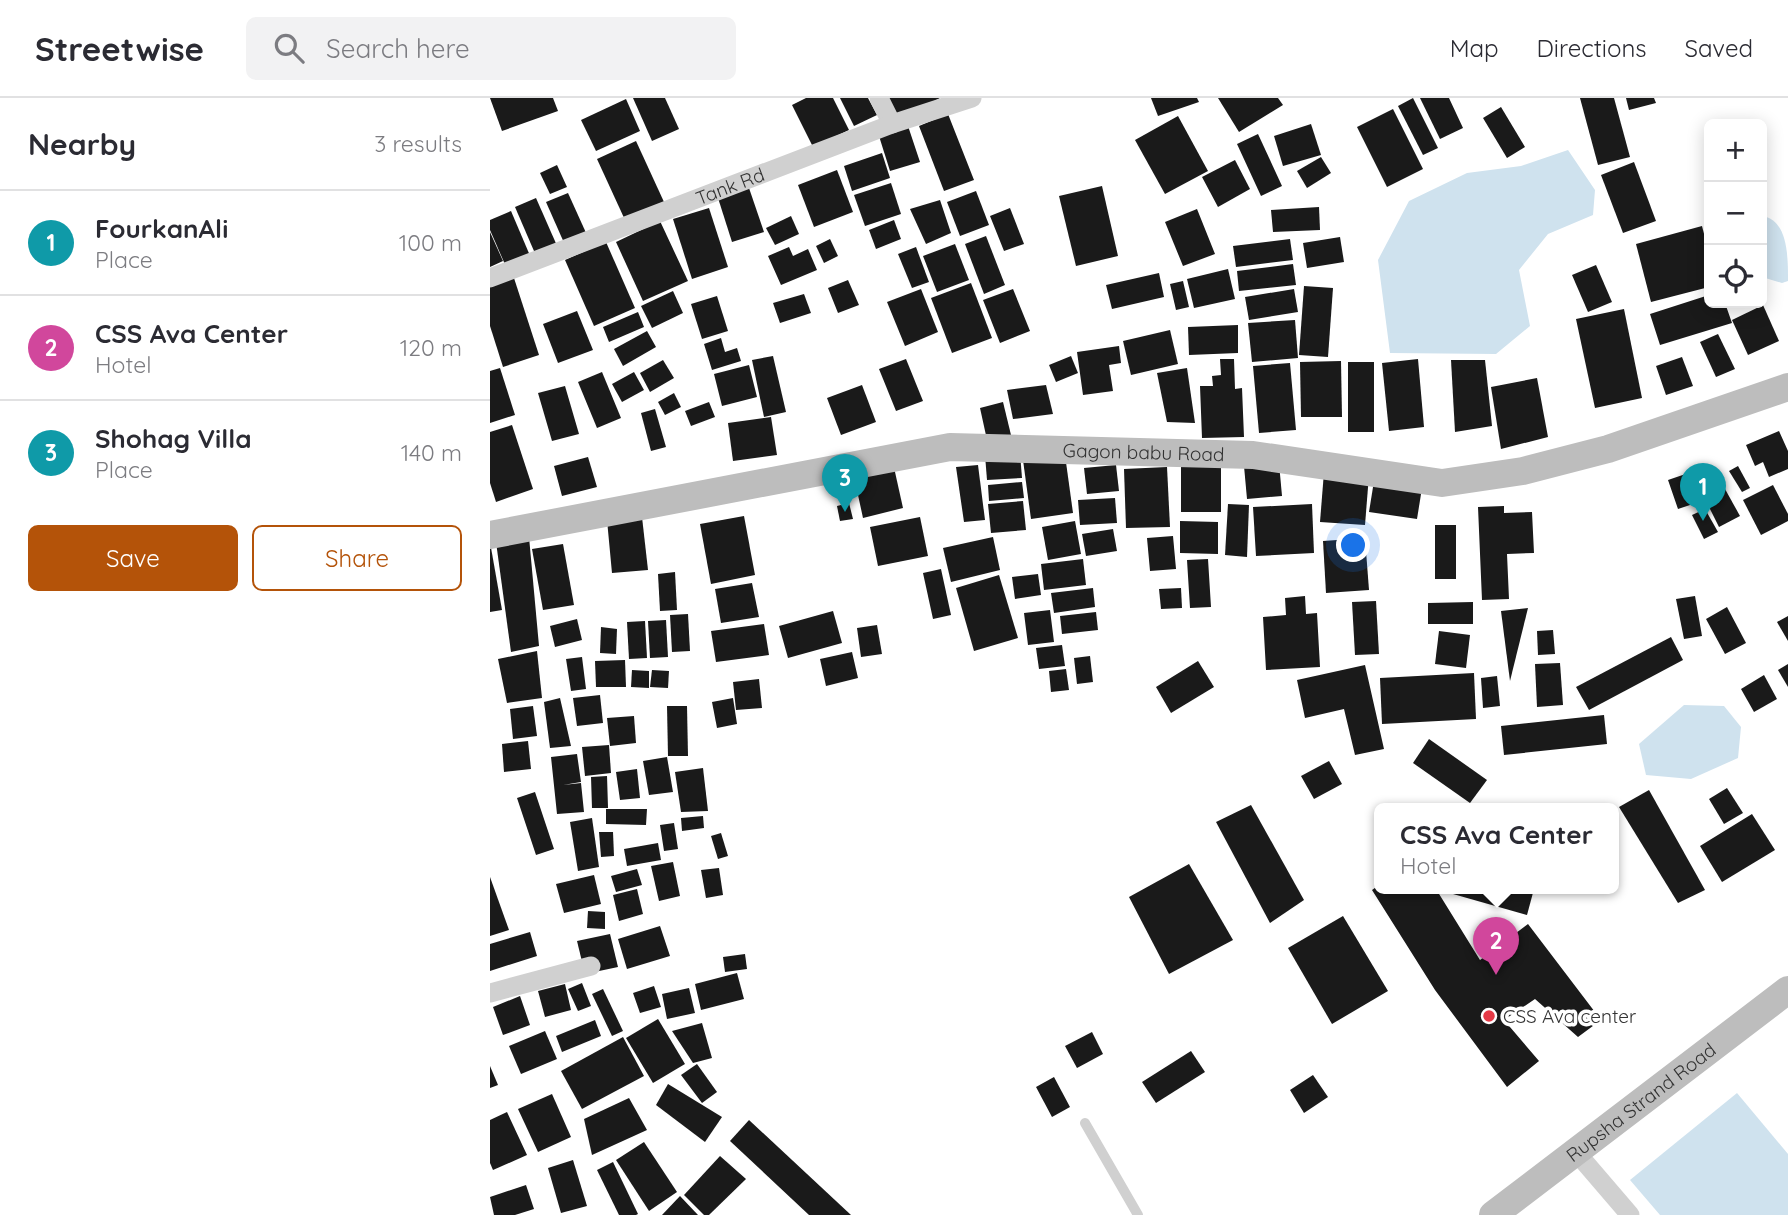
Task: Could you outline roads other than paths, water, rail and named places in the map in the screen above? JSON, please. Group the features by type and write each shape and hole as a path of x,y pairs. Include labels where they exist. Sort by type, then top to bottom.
{"street":[{"path":"879,98 892,124"},
{"name":"Tank Rd","path":"490,278 892,124 972,98"},
{"name":"Gagon babu Road","path":"490,535 950,447 1253,454 1442,482 1523,471 1608,449 1788,387"},
{"path":"490,993 591,966"},
{"name":"Rupsha Strand Road","path":"1493,1215 1788,990"},
{"path":"1576,1152 1630,1215"}],"lane":[{"path":"1084,1123 1138,1215"}],"water":[{"path":"1568,150 1595,190 1593,215 1548,234 1519,270 1530,326 1496,354 1390,353 1378,260 1409,201 1467,173 1521,166"},
{"path":"1767,218 1777,224 1785,241 1788,281 1782,283 1767,278"},
{"path":"1684,705 1724,706 1741,727 1738,758 1691,779 1646,775 1639,744"},
{"path":"1737,1093 1788,1154 1788,1215 1660,1215 1630,1180"}],"place":[{"name":"Shohag Villa","path":"845,512"},
{"name":"FourkanAli","path":"1703,521"},
{"name":"CSS Ava Center","path":"1496,975"},
{"name":"CSS Ava center","path":"1489,1016"}]}
